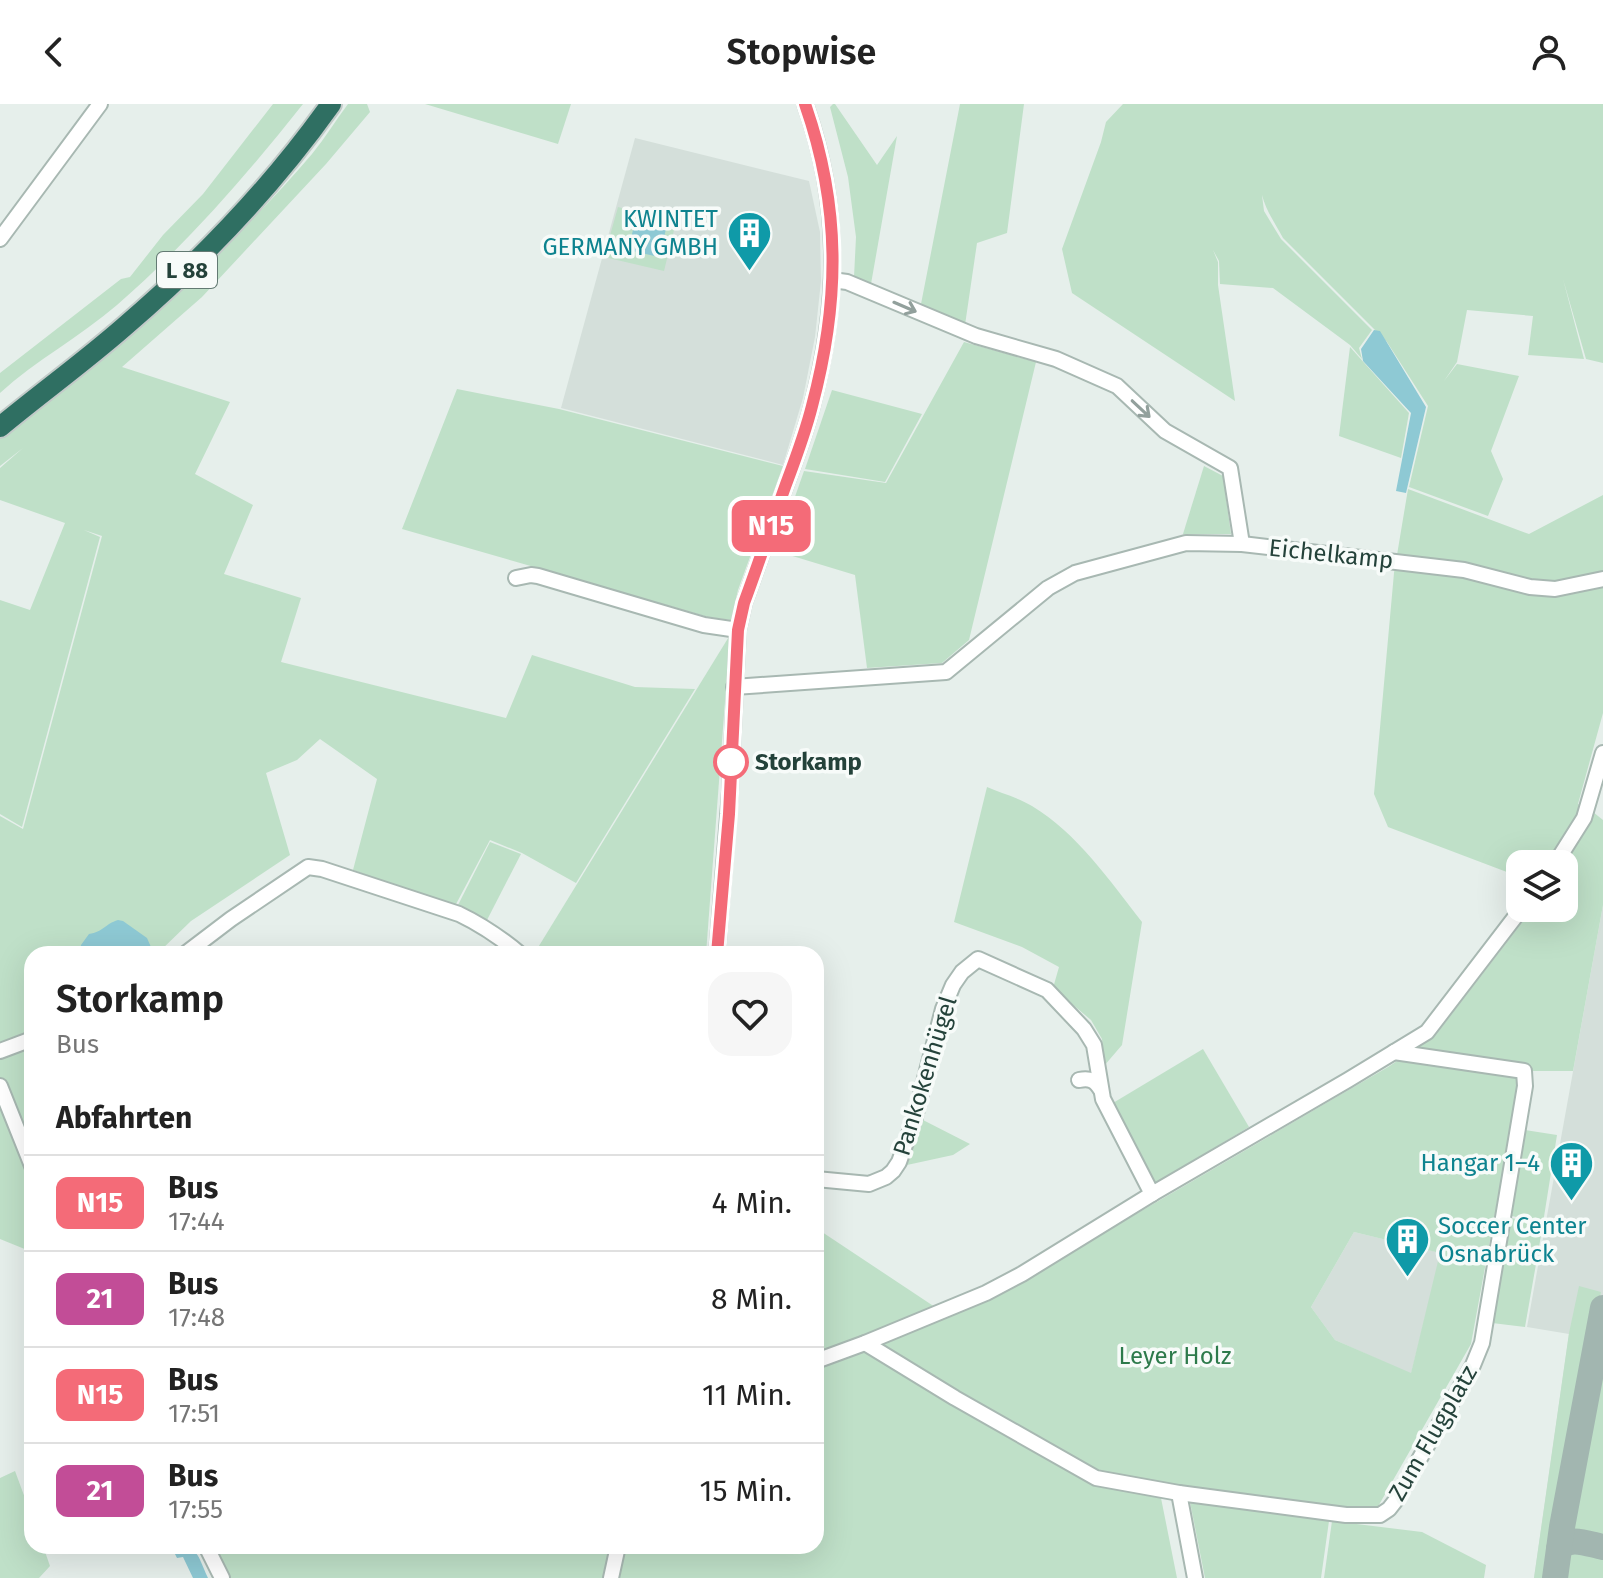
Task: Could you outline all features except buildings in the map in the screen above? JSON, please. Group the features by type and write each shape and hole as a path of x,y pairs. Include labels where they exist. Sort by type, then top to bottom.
{"highway":[{"name":"L 88","path":"0,409 115,318 232,210 317,104"},
{"name":"L 88","path":"0,427 175,282 239,219 331,104"}],"street":[{"path":"0,239 100,104"},
{"path":"718,946 730,792 738,630 744,603 812,406 826,338 832,280 831,208 822,161 805,104"},
{"name":"Eichelkamp","path":"832,280 847,282 976,336 1056,359 1117,386 1165,431 1230,468 1242,544 1464,570 1530,587 1555,589 1603,579"},
{"path":"734,687 946,672 1048,588 1075,573 1186,543 1242,544"},
{"path":"516,578 538,576 704,625 738,630"},
{"path":"1564,850 1584,818 1603,753"},
{"path":"196,946 308,867 459,914 509,946"},
{"path":"824,1358 986,1293 1022,1274 1427,1032 1511,922"},
{"name":"Pankokenhügel","path":"824,1180 869,1184 893,1171 915,1117 943,1009 962,972 978,959 1047,990 1084,1029 1094,1045 1107,1108 1152,1194"},
{"path":"0,1051 24,1042"},
{"name":"Zum Flugplatz","path":"865,1343 1096,1478 1179,1493 1346,1515 1380,1515 1396,1500 1473,1365 1482,1343 1525,1086 1524,1071 1394,1052"},
{"path":"1079,1080 1087,1078 1096,1082 1101,1090"},
{"path":"0,1086 24,1146"},
{"path":"1179,1493 1195,1578"},
{"path":"210,1554 222,1578"},
{"path":"611,1578 616,1554"}],"shaded area":[{"path":"635,138 809,181 820,232 821,281 815,337 803,398 783,465 561,408"},
{"path":"1603,905 1603,1578 1534,1578 1569,1334 1527,1327"},
{"path":"1354,1232 1441,1253 1411,1374 1335,1340 1311,1307"}],"green space":[{"path":"273,104 303,104 214,209 142,282 103,317 0,393 0,373 121,279 130,277 163,235 203,194"},
{"path":"348,104 367,104 370,112 326,164 202,297 122,367 230,402 195,474 253,505 224,574 301,598 281,662 506,718 532,655 635,687 695,689 576,883 522,853 490,840 455,906 353,870 377,779 320,739 297,760 266,773 290,855 191,921 165,946 24,946 24,1249 0,1239 0,816 23,829 102,536 84,530 100,537 22,827 0,814 0,600 30,610 65,523 0,500 0,468 23,448 0,466 0,437 202,268 312,154"},
{"path":"425,104 571,104 558,144"},
{"path":"833,104 877,165 897,136 871,284 854,277 856,237 848,177 830,107"},
{"path":"960,104 1024,104 1007,233 977,243 965,325 921,304"},
{"path":"1123,104 1603,104 1603,363 1586,359 1563,279 1584,359 1528,355 1533,316 1467,310 1457,362 1444,381 1457,364 1519,376 1491,451 1503,479 1488,516 1409,487 1428,406 1387,342 1283,238 1262,195 1264,211 1281,239 1372,330 1359,348 1362,359 1350,345 1273,288 1220,284 1219,261 1213,250 1218,262 1218,285 1235,401 1072,293 1062,249 1106,122"},
{"path":"618,207 676,222 664,271 604,257"},
{"path":"964,342 1036,362 969,640 942,663 867,668 855,575 776,551 804,471 886,483"},
{"path":"1350,347 1409,413 1401,458 1339,436"},
{"path":"457,389 559,409 783,466 738,590 731,620 708,617 402,529"},
{"path":"832,390 922,414 885,482 805,469"},
{"path":"1204,466 1223,476 1231,534 1183,534"},
{"name":"Leyer Holz","path":"1408,489 1529,534 1603,495 1603,713 1578,804 1603,820 1603,905 1573,1071 1521,1071 1471,1344 1368,1524 1193,1502 1329,1521 1321,1578 1205,1578 1190,1502 1161,1498 1177,1578 225,1578 209,1554 824,1554 824,1233 947,1315 1004,1291 1388,1067 1435,1036 1522,922 1578,922 1578,850 1506,850 1506,872 1388,827 1374,794 1394,573","holes":["1354,1232 1440,1253 1411,1373 1335,1340 1311,1307"]},
{"path":"730,635 707,946 539,946"},
{"path":"987,787 1027,803 1064,830 1092,859 1142,922 1122,1045 1104,1066 1102,1039 1091,1020 1053,988 1059,967 1022,947 954,922"},
{"path":"490,842 521,854 487,920 457,907"},
{"path":"1203,1049 1249,1127 1156,1183 1113,1103"},
{"path":"923,1120 970,1144 953,1155 907,1165"},
{"path":"1525,1130 1557,1135 1543,1223 1512,1216"},
{"path":"1511,1218 1543,1224 1525,1327 1492,1323"},
{"path":"1579,1286 1601,1292 1548,1578 1534,1578 1569,1333"},
{"path":"1603,1335 1603,1541 1576,1533 1569,1517"},
{"path":"15,1471 24,1495 24,1554 46,1554 50,1566 39,1578 0,1578 0,1478"},
{"path":"1332,1521 1422,1532 1486,1565 1484,1578 1324,1578"},
{"path":"1574,1547 1603,1552 1603,1578 1560,1578 1563,1552 1573,1551"}],"water":[{"path":"636,218 667,225 659,257 628,250"},
{"path":"1374,330 1380,331 1426,407 1406,493 1396,491 1411,413 1363,361 1361,349"},
{"path":"123,921 147,938 150,946 81,946 89,934"},
{"path":"175,1554 197,1554 208,1578 193,1578 183,1557 177,1558"}],"taxiway":[{"path":"1555,1578 1603,1308"},
{"path":"1559,1549 1573,1541 1603,1547"}],"bus line":[{"name":"N15","path":"718,946 729,814 738,630 744,603 812,406 830,306 833,248 831,208 822,161 805,104"}],"place":[{"name":"KWINTET GERMANY GMBH","path":"749,272"},
{"name":"Storkamp","path":"731,762"},
{"name":"Hangar 1–4","path":"1571,1202"},
{"name":"Soccer Center Osnabrück","path":"1407,1279"}]}
